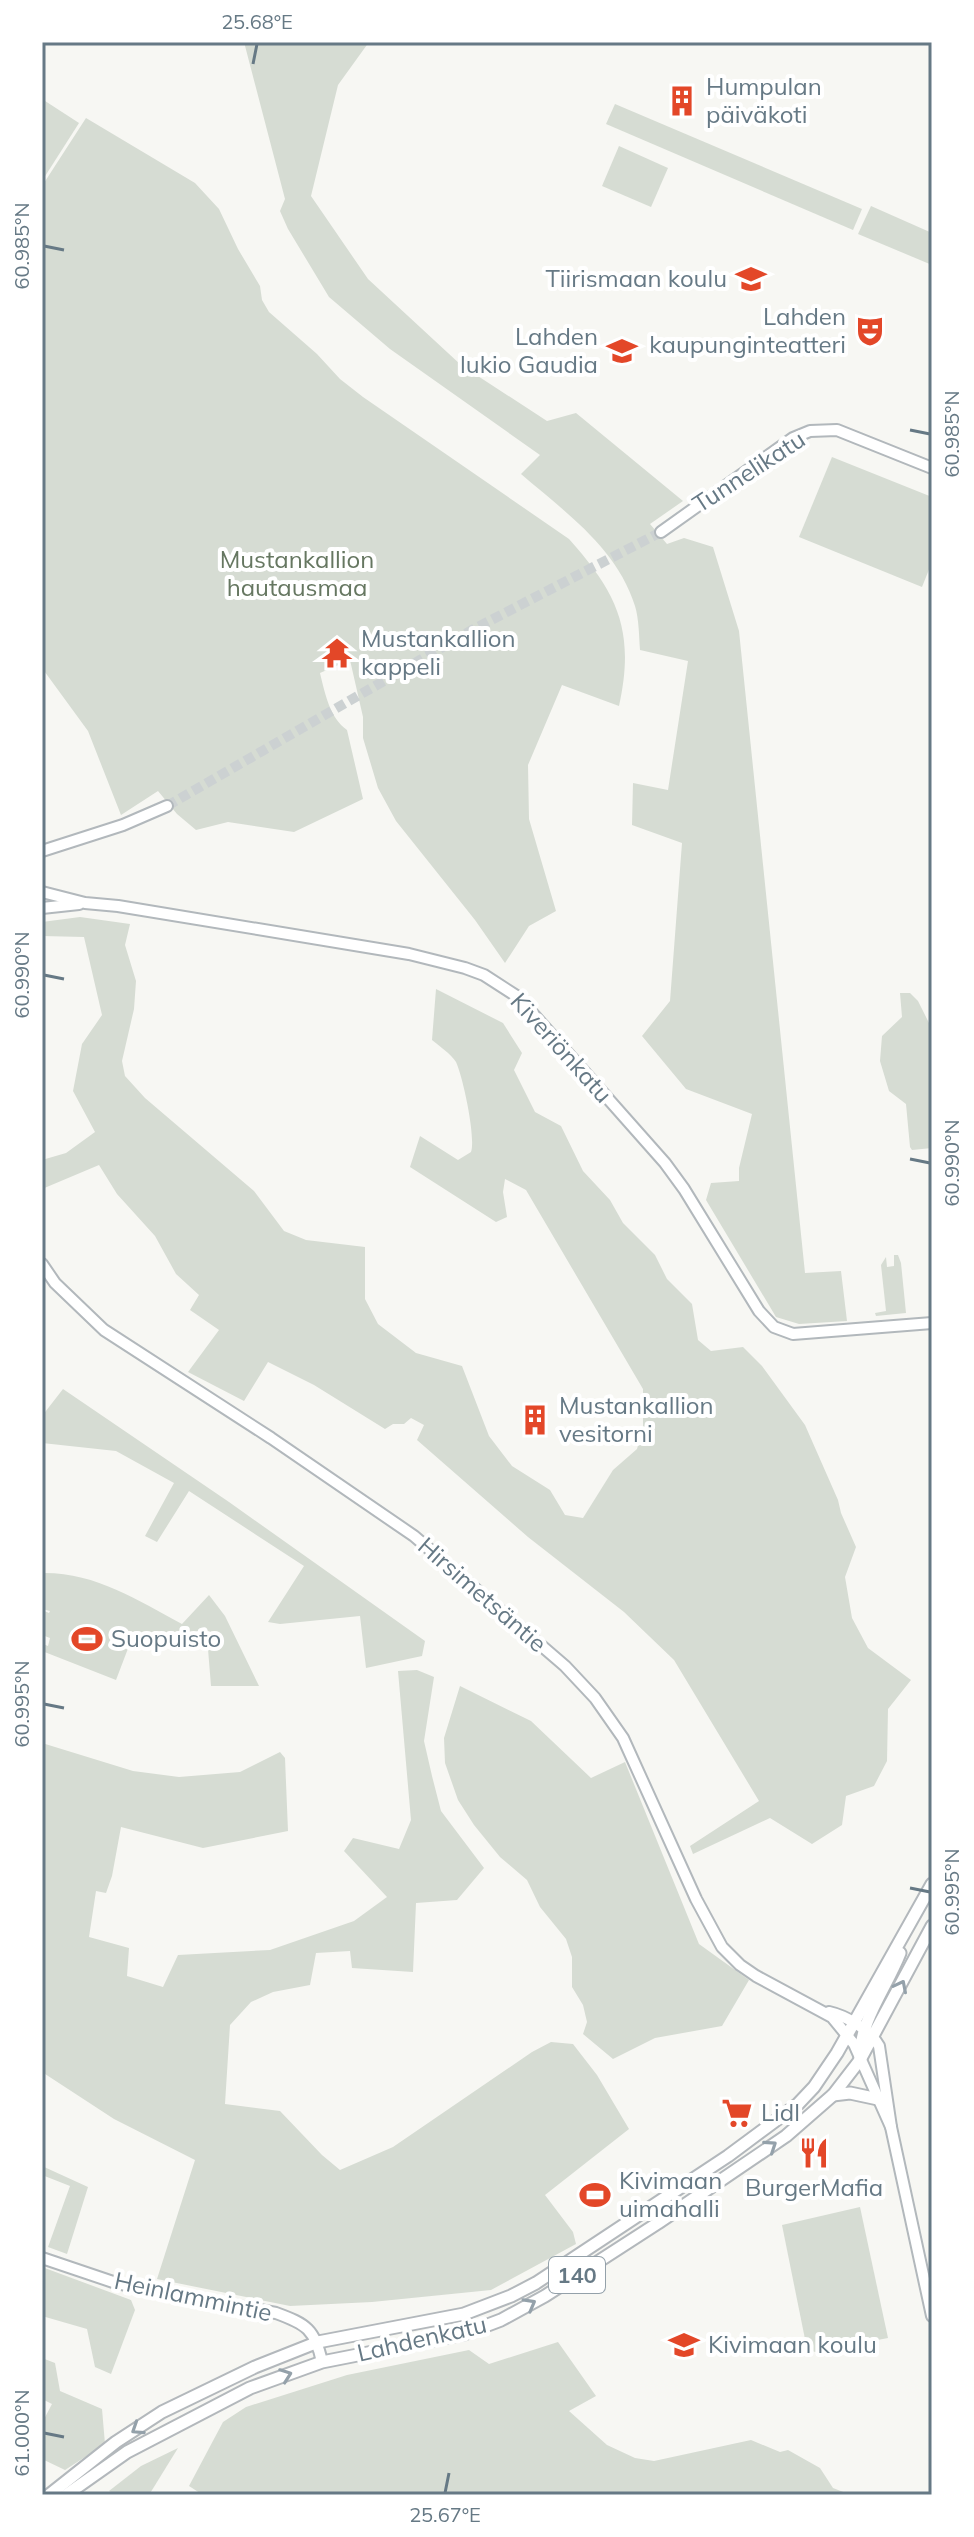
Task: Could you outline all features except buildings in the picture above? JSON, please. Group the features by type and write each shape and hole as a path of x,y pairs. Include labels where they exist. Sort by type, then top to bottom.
{"main road":[{"name":"Lahdenkatu","path":"57,2493 79,2470 162,2412 255,2367 318,2342 464,2314 536,2283 781,2119 814,2087 892,1973 908,1930 932,1884"},
{"name":"Lahdenkatu","path":"57,2493 206,2409 250,2388 322,2362 464,2334 501,2320 545,2296 786,2136 833,2095 874,2037 932,1926"},
{"path":"854,2029 860,2060"},
{"path":"833,2095 850,2093 878,2099"}],"street":[{"name":"Tunnelikatu","path":"661,532 793,438 810,431 837,430 932,468"},
{"path":"42,851 123,825 167,806"},
{"name":"Kiveriönkatu","path":"42,892 85,903 409,954 484,975 518,997 665,1163 759,1311 770,1323 793,1334 932,1323"},
{"name":"Kiveriönkatu","path":"42,908 85,903"},
{"name":"Hirsimetsäntie","path":"42,1264 55,1283 104,1330 271,1438 414,1536 565,1666 595,1698 623,1738 702,1912 722,1947 756,1976 874,2037"},
{"path":"874,2037 879,2046 891,2127 932,2316"},
{"path":"860,2060 891,2127"},
{"name":"Heinlammintie","path":"42,2258 116,2283 276,2313 305,2326 318,2342"},
{"path":"318,2342 322,2362"}],"green space":[{"path":"244,42 369,42 338,85 311,196 368,279 461,365 547,421 576,413 683,501 650,524 667,544 684,538 713,547 739,631 805,1273 841,1271 847,1321 799,1324 776,1317 706,1200 711,1183 739,1181 739,1168 752,1114 686,1089 642,1036 670,1001 682,843 632,825 633,783 668,790 688,661 640,650 635,606 616,566 588,532 521,474 540,455 390,349 329,297 280,211 285,199"},
{"path":"42,99 79,123 42,181"},
{"path":"615,104 862,209 853,230 606,124"},
{"name":"Mustankallion hautausmaa","path":"86,118 195,183 219,209 260,286 262,300 269,312 363,397 569,539 611,597 619,616 625,657 619,706 562,685 528,765 529,819 556,911 529,926 505,963 396,821 378,788 363,738 363,717 350,660 320,673 332,712 347,730 363,799 294,832 228,822 196,830 177,814 158,791 121,815 88,731 42,668 42,186"},
{"path":"619,146 668,168 651,207 602,186"},
{"path":"871,206 932,233 932,265 858,234"},
{"path":"832,457 932,497 932,562 922,587 799,537"},
{"path":"80,917 130,924 125,945 136,981 134,1009 122,1061 125,1076 145,1098 254,1191 284,1231 306,1240 365,1247 365,1299 378,1324 416,1353 462,1366 489,1436 512,1466 550,1490 565,1515 583,1518 613,1470 637,1449 643,1427 643,1389 526,1190 505,1179 503,1192 507,1217 496,1222 410,1167 420,1136 458,1160 471,1152 468,1107 456,1062 432,1040 436,989 503,1023 522,1053 514,1070 535,1112 561,1126 583,1171 610,1200 623,1223 655,1255 667,1279 692,1304 698,1340 711,1351 743,1347 762,1366 805,1425 838,1500 856,1547 845,1577 852,1618 868,1648 911,1680 888,1709 887,1761 874,1786 846,1796 842,1825 812,1844 770,1818 693,1854 690,1846 759,1801 674,1660 624,1612 528,1537 417,1440 424,1425 411,1418 404,1424 393,1424 385,1429 314,1385 268,1362 244,1401 188,1372 219,1330 190,1310 199,1295 176,1274 155,1236 117,1194 99,1165 42,1189 42,1160 66,1153 95,1132 73,1091 82,1044 102,1015 84,937 42,936 42,922"},
{"path":"900,993 910,993 918,1001 932,1029 932,1148 912,1150 910,1147 906,1104 889,1091 880,1061 882,1036 902,1017"},
{"path":"894,1255 898,1255 901,1263 906,1313 876,1316 875,1313 886,1311 881,1265 886,1257 887,1267 894,1266"},
{"path":"63,1389 425,1641 422,1656 366,1668 360,1616 280,1624 268,1622 304,1566 189,1491 157,1542 145,1536 174,1483 116,1451 42,1443 42,1416"},
{"path":"42,1573 98,1582 182,1624 209,1595 225,1616 259,1686 211,1686 208,1649 132,1638 116,1680 42,1651 43,1644 48,1646 50,1638 42,1635 42,1610 50,1611 42,1609"},
{"path":"417,1670 434,1677 424,1741 441,1811 484,1868 457,1900 416,1903 413,1972 352,1968 350,1951 316,1953 310,1985 273,1992 251,2002 230,2025 225,2104 280,2111 340,2170 393,2147 551,2042 573,2044 597,2075 629,2129 545,2195 573,2232 576,2244 491,2290 372,2302 290,2306 157,2279 195,2160 114,2119 42,2072 42,1743 133,1771 179,1777 240,1772 280,1752 285,1758 288,1831 203,1848 121,1827 106,1893 96,1891 89,1937 129,1948 127,1976 163,1987 178,1955 270,1950 354,1921 387,1897 344,1851 353,1838 399,1849 411,1820 398,1671"},
{"path":"460,1686 531,1721 591,1778 625,1762 699,1944 749,1980 722,2026 655,2038 613,2059 583,2034 587,2022 583,2005 572,1987 572,1957 566,1939 540,1907 527,1880 500,1857 458,1800 445,1763 444,1738"},
{"path":"42,2166 88,2187 67,2254 48,2247 70,2186 42,2175"},
{"path":"860,2207 888,2338 815,2352 807,2349 782,2225"},
{"path":"42,2267 131,2300 135,2310 111,2374 95,2367 87,2329 42,2316"},
{"path":"558,2342 596,2396 569,2411 607,2445 635,2458 654,2461 751,2440 780,2452 788,2450 820,2468 833,2488 851,2495 203,2495 189,2486 223,2422 246,2407 347,2375 469,2350 489,2364"},
{"path":"42,2358 55,2363 60,2391 102,2409 105,2444 65,2470 42,2459 42,2423 52,2404 42,2399"},
{"path":"178,2448 149,2495 116,2495 109,2491 141,2466"}],"tunnel":[{"path":"167,806 472,630 661,532"}],"place":[{"name":"Humpulan päiväkoti","path":"682,101"},
{"name":"Tiirismaan koulu","path":"751,279"},
{"name":"Lahden kaupunginteatteri","path":"870,331"},
{"name":"Lahden lukio Gaudia","path":"622,351"},
{"name":"Mustankallion kappeli","path":"337,653"},
{"name":"Mustankallion vesitorni","path":"535,1420"},
{"name":"Suopuisto","path":"87,1639"},
{"name":"Lidl","path":"737,2113"},
{"name":"BurgerMafia","path":"814,2153"},
{"name":"Kivimaan uimahalli","path":"595,2195"},
{"name":"Kivimaan koulu","path":"684,2345"}]}
